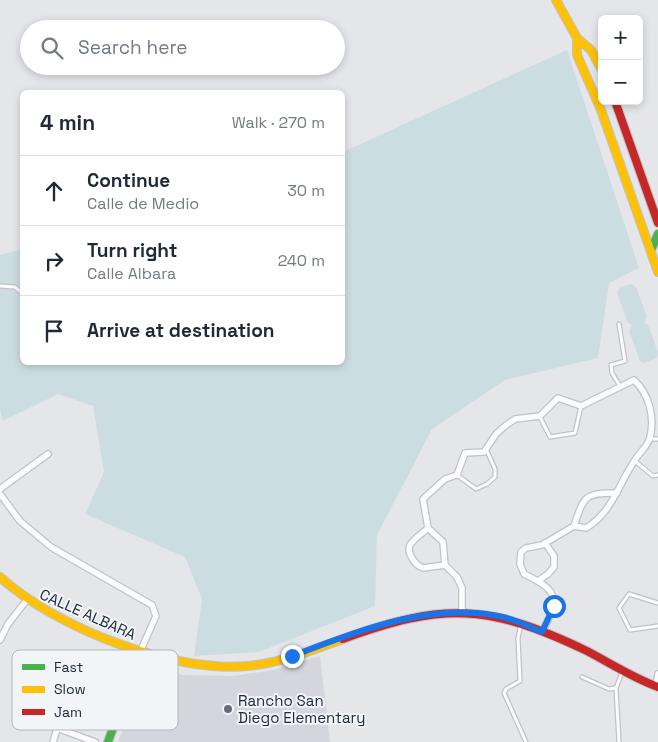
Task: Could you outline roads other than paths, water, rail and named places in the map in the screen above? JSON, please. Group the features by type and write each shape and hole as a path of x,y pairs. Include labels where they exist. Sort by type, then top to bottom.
{"street":[{"path":"556,0 577,38 591,50 598,63"},
{"path":"577,38 577,55 601,110 658,272"},
{"path":"616,105 658,224"},
{"path":"651,250 658,234"},
{"path":"462,612 460,581 445,565 443,542 428,528 423,499 445,479 457,475 465,453 484,452 496,434 515,419 540,416 558,398 581,406 602,398 618,387 634,380 647,394 650,408 650,439 634,460 617,493 598,521 586,528 574,526"},
{"path":"0,489 48,454"},
{"path":"542,632 554,610 554,602 549,590 522,571 520,564 521,552 526,548 545,544 574,526 582,501 588,495 594,493 617,493"},
{"path":"0,494 20,521 51,547 152,605 156,616 141,650"},
{"path":"428,528 410,544 409,550 412,558 419,567 423,568 445,565"},
{"path":"538,581 554,567 554,556 545,544"},
{"name":"CALLE ALBARA","path":"0,577 26,601 136,650"},
{"path":"0,640 8,624 26,601"},
{"name":"CALLE ALBARA","path":"178,662 230,667 254,666 292,656 383,625 431,614 462,612 502,617 521,623 657,687"},
{"path":"657,687 658,674"},
{"path":"53,742 57,730"},
{"path":"63,730 95,742"},
{"path":"108,742 112,730"}],"lane":[{"path":"0,286 15,287 20,291"},
{"path":"618,324 625,361 611,365 618,387"},
{"path":"540,416 550,437 575,433 581,406"},
{"path":"650,439 658,439"},
{"path":"457,475 476,489 487,484 495,477 495,469 486,449"},
{"path":"634,460 653,476 658,475"},
{"path":"658,603 629,594 619,608 630,630 658,626"},
{"path":"521,623 518,638 520,681 506,689 504,693 526,742"},
{"path":"619,742 616,688 623,670"},
{"path":"582,677 609,689 616,688"}],"place":[{"name":"Rancho San Diego Elementary","path":"228,709"}]}
